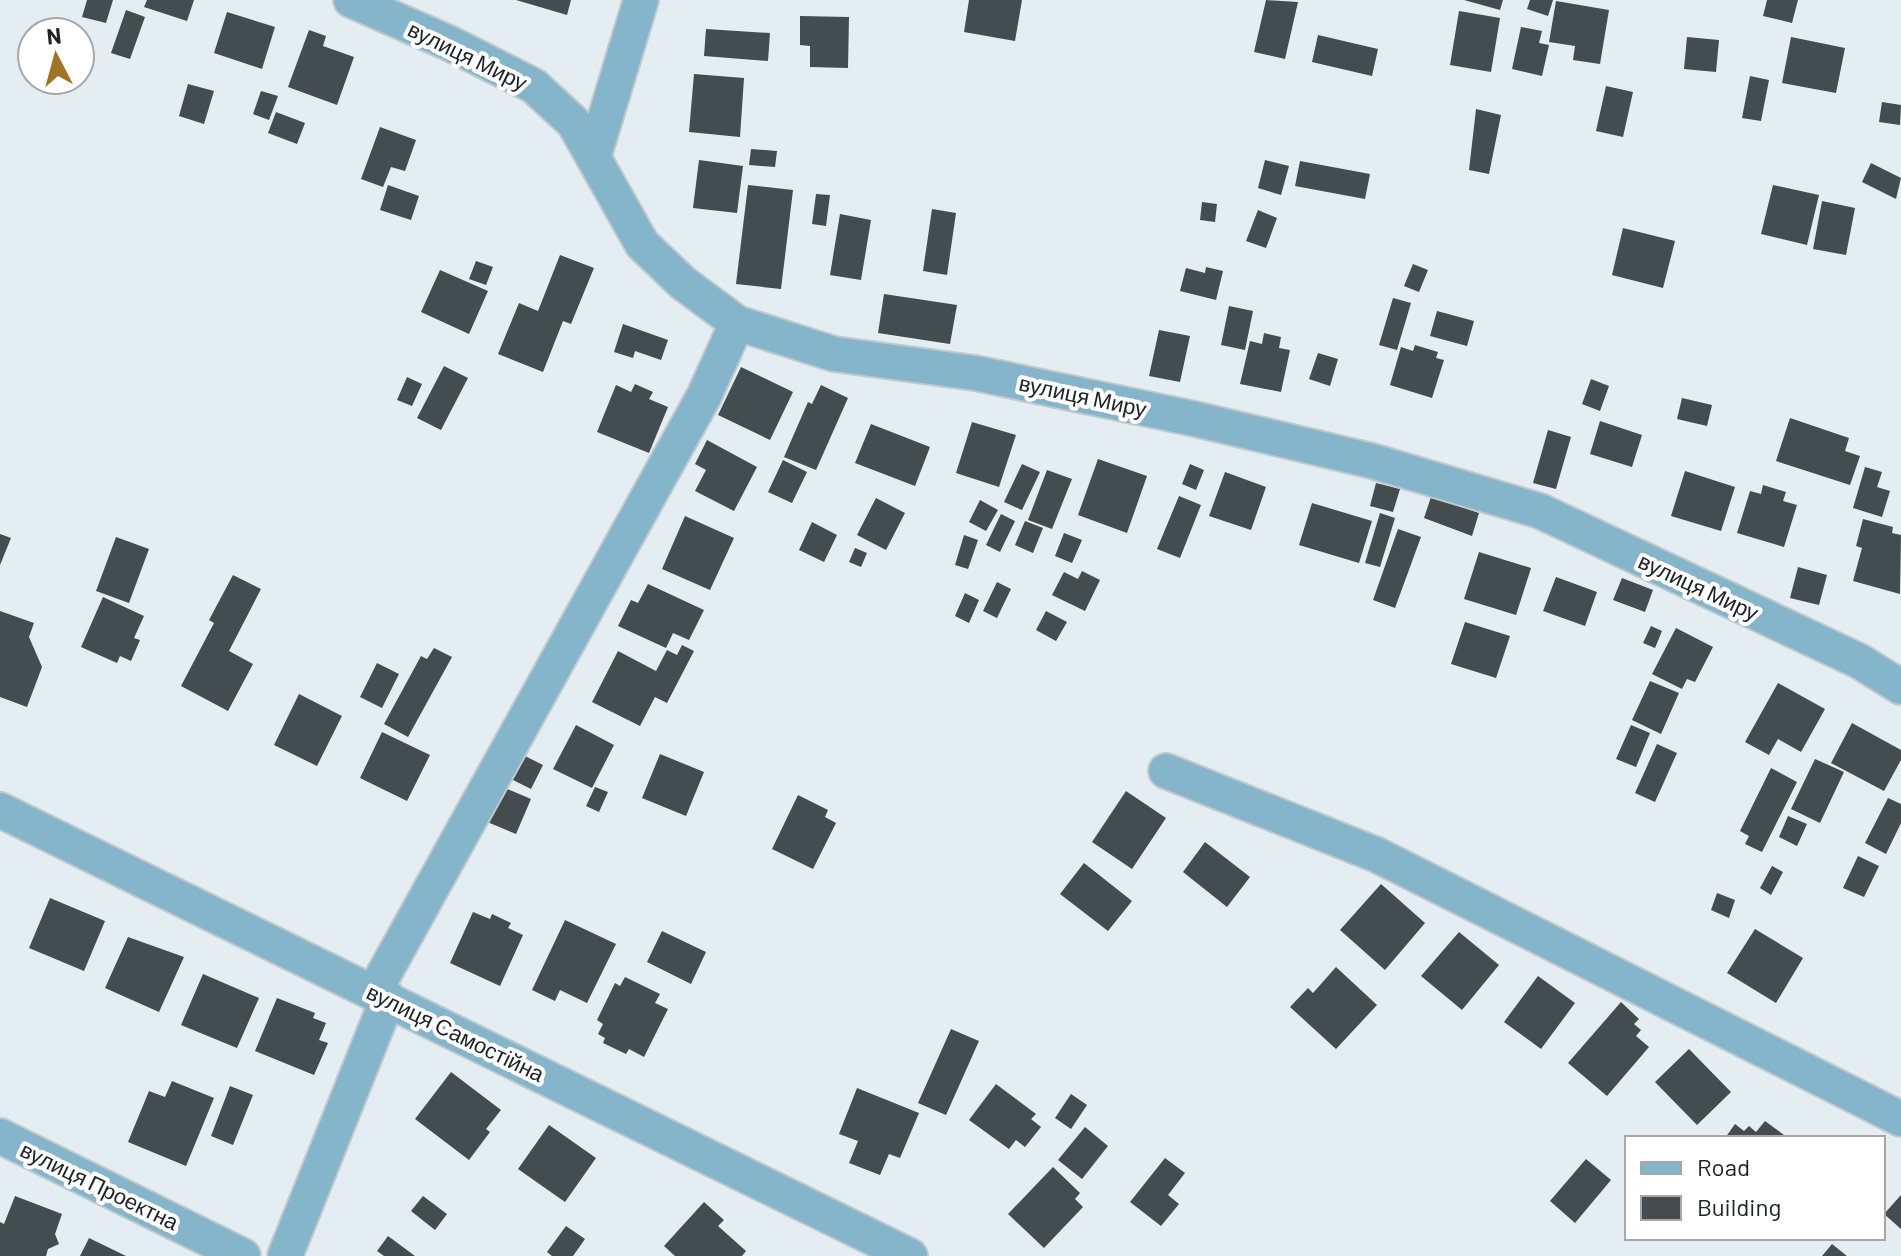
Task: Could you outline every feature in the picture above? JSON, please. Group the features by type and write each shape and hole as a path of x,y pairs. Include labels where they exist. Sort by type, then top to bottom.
{"street":[{"name":"вулиця Миру","path":"351,0 451,44 534,86 574,123 642,244 683,283 737,323 834,354 975,373 1210,422 1372,461 1540,511 1859,661 1901,687"},
{"path":"594,155 641,0"},
{"path":"285,1256 381,995 704,396 737,323"},
{"path":"1166,771 1377,855 1901,1119"},
{"name":"вулиця Самостійна","path":"0,810 910,1256"},
{"name":"вулиця Проектна","path":"0,1136 243,1256"}],"building":[{"path":"87,0 113,0 106,23 96,20 96,16 82,16"},
{"path":"147,0 194,0 187,21 144,7"},
{"path":"516,0 571,0 567,15"},
{"path":"969,0 1022,0 1015,41 964,32"},
{"path":"1266,0 1298,2 1285,59 1254,52"},
{"path":"1464,0 1503,0 1500,10"},
{"path":"1530,0 1553,0 1548,16 1527,9"},
{"path":"1767,0 1798,0 1792,23 1763,16"},
{"path":"1556,1 1609,10 1600,64 1573,60 1575,46 1549,42"},
{"path":"126,10 145,17 130,59 111,53"},
{"path":"1459,11 1500,18 1491,72 1450,65"},
{"path":"227,12 275,27 262,69 214,53"},
{"path":"800,16 849,17 848,68 810,67 810,46 800,45"},
{"path":"1521,27 1542,31 1539,43 1549,45 1542,76 1512,69"},
{"path":"706,29 770,33 768,61 704,56"},
{"path":"309,30 326,36 323,46 354,57 337,105 288,87"},
{"path":"1318,35 1378,49 1372,76 1312,62"},
{"path":"1687,37 1719,40 1716,72 1684,69"},
{"path":"1791,37 1845,48 1836,93 1782,83"},
{"path":"694,74 744,78 740,137 689,132"},
{"path":"1750,76 1769,80 1761,121 1742,118"},
{"path":"188,84 214,91 204,124 179,116"},
{"path":"1606,86 1633,92 1623,137 1596,131"},
{"path":"261,91 278,96 269,120 253,114"},
{"path":"1882,102 1901,105 1900,125 1879,122"},
{"path":"1476,109 1501,115 1489,174 1469,170"},
{"path":"276,112 305,123 297,144 268,133"},
{"path":"380,127 416,140 405,171 391,167 383,187 361,179"},
{"path":"751,149 777,151 775,167 749,165"},
{"path":"699,160 743,166 737,213 693,208"},
{"path":"1265,160 1289,166 1281,195 1258,188"},
{"path":"1300,161 1370,174 1365,199 1295,186"},
{"path":"1871,163 1901,178 1896,199 1862,182"},
{"path":"388,185 419,196 411,220 380,210"},
{"path":"748,185 793,190 781,289 736,284"},
{"path":"1773,185 1819,195 1807,245 1761,234"},
{"path":"816,194 830,195 826,226 812,224"},
{"path":"1822,201 1855,208 1846,255 1813,249"},
{"path":"1202,202 1217,204 1215,222 1200,220"},
{"path":"932,209 956,213 947,275 923,271"},
{"path":"1258,210 1277,218 1266,248 1246,241"},
{"path":"840,214 871,220 861,280 830,275"},
{"path":"1623,228 1675,241 1663,288 1612,275"},
{"path":"560,255 594,268 571,324 563,321 543,372 498,354 519,303 538,311"},
{"path":"476,261 493,267 486,285 469,279"},
{"path":"1413,264 1428,270 1419,292 1404,286"},
{"path":"1206,267 1223,271 1216,300 1180,291 1186,268 1205,273"},
{"path":"440,270 488,291 469,334 421,312"},
{"path":"884,294 957,305 950,344 878,333"},
{"path":"1393,298 1411,303 1397,350 1379,345"},
{"path":"1229,306 1253,311 1245,350 1221,345"},
{"path":"1437,311 1474,321 1467,346 1430,336"},
{"path":"623,324 668,340 661,360 635,351 633,358 614,352"},
{"path":"1159,330 1190,336 1180,382 1149,376"},
{"path":"1264,333 1281,337 1279,348 1290,350 1281,392 1240,384 1250,341 1262,344"},
{"path":"1415,345 1438,352 1436,358 1444,360 1432,398 1390,385 1401,347 1413,351"},
{"path":"1318,353 1338,359 1330,386 1309,379"},
{"path":"444,366 468,378 441,430 417,418"},
{"path":"741,367 793,392 770,440 718,415"},
{"path":"407,377 422,384 412,406 397,400"},
{"path":"1591,379 1609,386 1600,411 1582,404"},
{"path":"635,384 653,392 649,399 668,407 649,453 597,432 616,385 631,392"},
{"path":"821,385 848,398 816,470 784,457 808,402 812,404"},
{"path":"1682,398 1712,405 1707,426 1677,419"},
{"path":"1790,418 1849,438 1845,451 1860,456 1850,485 1776,461"},
{"path":"1600,421 1642,435 1632,467 1590,454"},
{"path":"972,422 1016,435 999,487 956,473"},
{"path":"871,424 930,447 915,486 855,463"},
{"path":"1548,430 1571,437 1556,489 1533,483"},
{"path":"707,440 757,467 734,511 695,491 706,470 695,464"},
{"path":"1098,459 1147,476 1127,533 1078,515"},
{"path":"783,460 807,472 792,503 768,492"},
{"path":"1022,464 1040,472 1022,510 1004,502"},
{"path":"1190,464 1204,470 1196,490 1182,484"},
{"path":"1865,467 1882,472 1877,487 1890,491 1882,517 1853,508"},
{"path":"1047,470 1072,479 1052,529 1028,520"},
{"path":"1685,471 1735,487 1721,531 1671,516"},
{"path":"1225,472 1266,487 1251,530 1209,516"},
{"path":"1376,483 1400,489 1393,512 1370,506"},
{"path":"1763,485 1786,492 1783,501 1797,505 1784,547 1737,533 1750,491 1761,494"},
{"path":"1179,496 1201,505 1180,558 1157,549"},
{"path":"1431,497 1479,513 1472,536 1424,518"},
{"path":"876,498 905,513 886,550 857,535"},
{"path":"980,500 998,510 986,531 969,522"},
{"path":"1312,503 1372,521 1359,563 1299,545"},
{"path":"1380,513 1395,518 1380,567 1365,563"},
{"path":"1001,514 1015,521 1000,552 986,545"},
{"path":"685,516 734,538 710,590 662,569"},
{"path":"1863,519 1893,527 1892,533 1901,535 1900,594 1853,581 1862,548 1856,546"},
{"path":"1025,521 1043,528 1033,553 1015,545"},
{"path":"812,522 837,535 824,562 799,550"},
{"path":"1398,529 1421,537 1395,608 1373,600"},
{"path":"1064,533 1082,540 1072,563 1055,556"},
{"path":"0,534 11,538 0,565"},
{"path":"964,535 978,540 968,569 955,565"},
{"path":"116,537 149,549 129,603 96,591"},
{"path":"855,548 867,553 861,567 849,562"},
{"path":"1479,552 1531,568 1516,615 1464,599"},
{"path":"1798,567 1827,575 1819,605 1790,598"},
{"path":"1082,571 1100,580 1085,611 1052,595 1064,572 1078,579"},
{"path":"233,575 261,589 229,651 253,664 228,711 181,686 214,623 209,620"},
{"path":"1556,577 1597,592 1585,626 1543,611"},
{"path":"1622,578 1653,590 1645,612 1613,600"},
{"path":"997,582 1011,589 997,618 983,611"},
{"path":"648,584 704,610 689,640 673,633 666,648 618,626 631,600 638,603"},
{"path":"965,593 979,600 969,623 955,616"},
{"path":"103,597 144,616 134,638 140,640 131,661 120,656 117,663 81,647"},
{"path":"0,611 34,623 29,637 42,667 27,707 0,697"},
{"path":"1046,611 1067,622 1056,641 1036,630"},
{"path":"1465,622 1510,636 1496,678 1451,664"},
{"path":"1651,626 1662,631 1655,648 1643,643"},
{"path":"1676,628 1713,647 1695,682 1687,679 1682,689 1652,674"},
{"path":"682,645 694,651 667,703 655,697 640,726 592,702 618,651 656,671 667,650 677,655"},
{"path":"434,648 452,657 408,737 384,724 421,656 427,659"},
{"path":"377,663 399,674 382,708 360,697"},
{"path":"1650,681 1679,693 1661,734 1632,720"},
{"path":"1778,683 1825,709 1801,752 1778,739 1769,755 1745,742"},
{"path":"299,694 342,716 317,766 274,745"},
{"path":"1852,723 1901,750 1901,760 1884,791 1831,763"},
{"path":"576,725 614,745 592,788 553,769"},
{"path":"1631,725 1650,733 1636,767 1616,759"},
{"path":"382,732 430,755 407,801 360,778"},
{"path":"1657,744 1677,753 1655,802 1635,793"},
{"path":"519,753 543,765 531,789 507,777"},
{"path":"660,754 704,772 686,816 642,798"},
{"path":"1815,759 1844,772 1820,823 1791,809"},
{"path":"1771,768 1797,782 1762,852 1745,844 1749,836 1740,831"},
{"path":"500,786 531,799 516,834 485,821"},
{"path":"595,787 608,792 599,812 586,806"},
{"path":"1126,791 1166,818 1132,869 1092,842"},
{"path":"798,795 828,810 825,817 836,823 813,869 772,849"},
{"path":"1888,798 1901,804 1901,823 1886,854 1865,843"},
{"path":"1788,816 1807,824 1797,846 1779,837"},
{"path":"1205,842 1250,877 1227,907 1183,872"},
{"path":"1858,856 1879,866 1864,897 1843,888"},
{"path":"1084,863 1132,901 1108,931 1060,894"},
{"path":"1772,866 1783,872 1771,895 1760,888"},
{"path":"1381,884 1425,923 1385,970 1340,930"},
{"path":"1717,893 1735,900 1729,918 1711,910"},
{"path":"50,898 105,921 84,971 29,948"},
{"path":"473,912 490,919 492,914 511,923 508,928 523,935 500,986 450,963"},
{"path":"565,920 616,944 587,1003 560,990 555,1001 532,990"},
{"path":"1755,929 1803,958 1776,1003 1727,973"},
{"path":"662,931 706,952 691,984 647,962"},
{"path":"1459,932 1499,965 1462,1010 1421,976"},
{"path":"128,937 184,957 159,1012 105,988"},
{"path":"1336,967 1377,1005 1336,1049 1290,1007 1308,988 1313,993"},
{"path":"203,974 259,998 237,1048 181,1025"},
{"path":"1538,976 1575,1003 1541,1049 1504,1022"},
{"path":"625,977 660,994 655,1003 668,1009 644,1057 629,1049 626,1054 603,1043 605,1038 598,1034 603,1024 597,1020 615,983 620,986"},
{"path":"277,998 315,1013 313,1018 326,1023 319,1040 328,1043 314,1075 255,1051"},
{"path":"1621,1002 1639,1019 1634,1024 1641,1030 1636,1036 1649,1047 1607,1096 1568,1063"},
{"path":"951,1029 979,1041 946,1115 918,1103"},
{"path":"1689,1049 1731,1092 1697,1125 1655,1082"},
{"path":"451,1072 501,1110 486,1129 490,1132 469,1160 415,1119"},
{"path":"172,1081 214,1098 186,1166 128,1142 149,1091 165,1097"},
{"path":"996,1084 1036,1114 1031,1119 1041,1127 1025,1147 1016,1140 1009,1149 969,1120"},
{"path":"230,1086 253,1095 233,1145 211,1136"},
{"path":"857,1088 919,1113 900,1158 889,1154 880,1175 849,1163 858,1141 839,1134"},
{"path":"1071,1094 1087,1105 1071,1129 1055,1118"},
{"path":"1765,1121 1785,1136 1726,1136 1735,1124 1744,1131 1749,1126 1756,1132"},
{"path":"549,1125 596,1158 565,1202 518,1169"},
{"path":"1085,1127 1108,1146 1082,1179 1058,1160"},
{"path":"1165,1158 1185,1173 1168,1195 1179,1204 1161,1226 1130,1202"},
{"path":"1586,1159 1611,1180 1575,1223 1550,1201"},
{"path":"1053,1167 1080,1193 1075,1199 1083,1207 1044,1248 1008,1214"},
{"path":"1901,1195 1901,1229 1885,1213"},
{"path":"15,1196 62,1214 55,1234 59,1244 48,1249 46,1256 0,1256 0,1222 4,1224"},
{"path":"423,1196 447,1214 435,1230 411,1211"},
{"path":"704,1202 724,1220 718,1226 746,1251 742,1256 675,1256 664,1246"},
{"path":"566,1226 585,1239 573,1256 552,1256 547,1252"},
{"path":"388,1236 415,1256 384,1256 377,1251"},
{"path":"89,1238 126,1256 80,1256"},
{"path":"1832,1244 1847,1256 1822,1256"}]}
